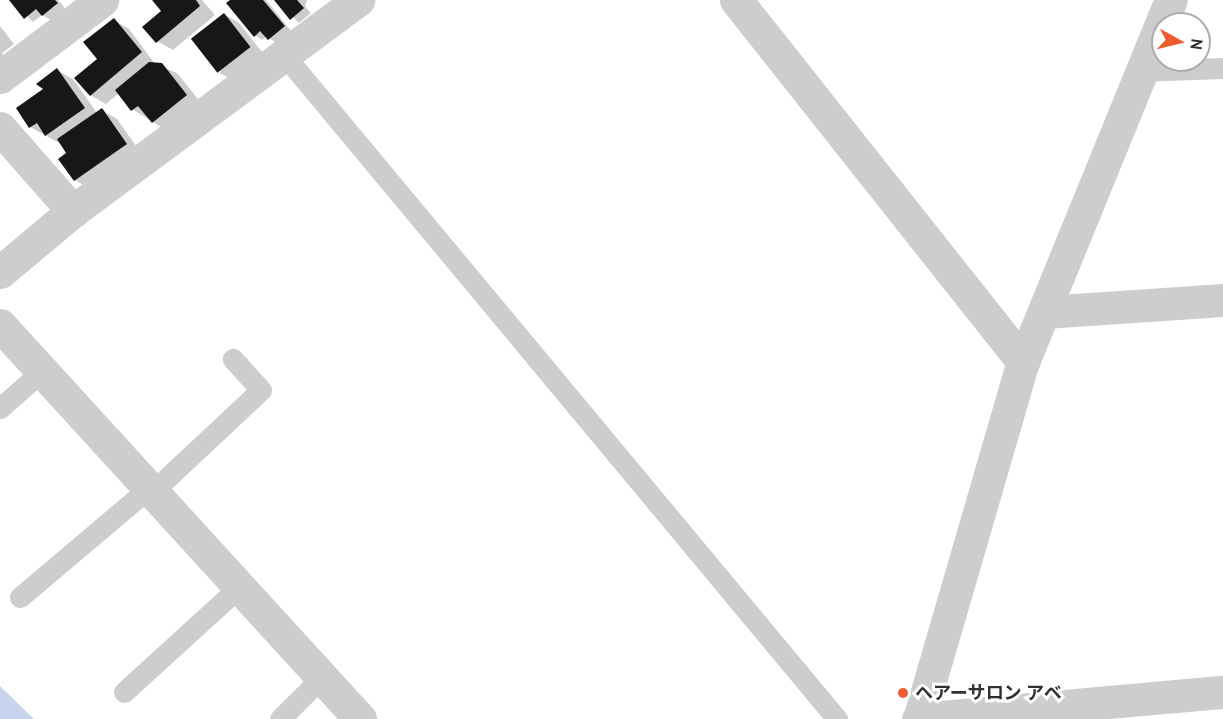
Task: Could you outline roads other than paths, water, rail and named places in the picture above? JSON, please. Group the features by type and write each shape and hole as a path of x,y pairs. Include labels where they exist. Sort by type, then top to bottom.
{"street":[{"path":"0,77 102,0"},
{"path":"0,272 73,211 285,56 357,0"},
{"path":"736,0 1023,362"},
{"path":"1171,0 1139,71 1023,362 918,719 1211,702"},
{"path":"0,128 73,211"},
{"path":"1044,312 1223,300"},
{"path":"0,325 321,679 360,719"}],"lane":[{"path":"285,56 837,719"},
{"path":"1139,71 1223,68"},
{"path":"20,597 150,490 261,390 233,359"},
{"path":"0,408 42,371"},
{"path":"124,692 238,588"},
{"path":"280,719 321,679"}],"water":[{"path":"0,686 34,719 0,719"}],"place":[{"name":"ヘアーサロン アベ","path":"903,693"}]}
